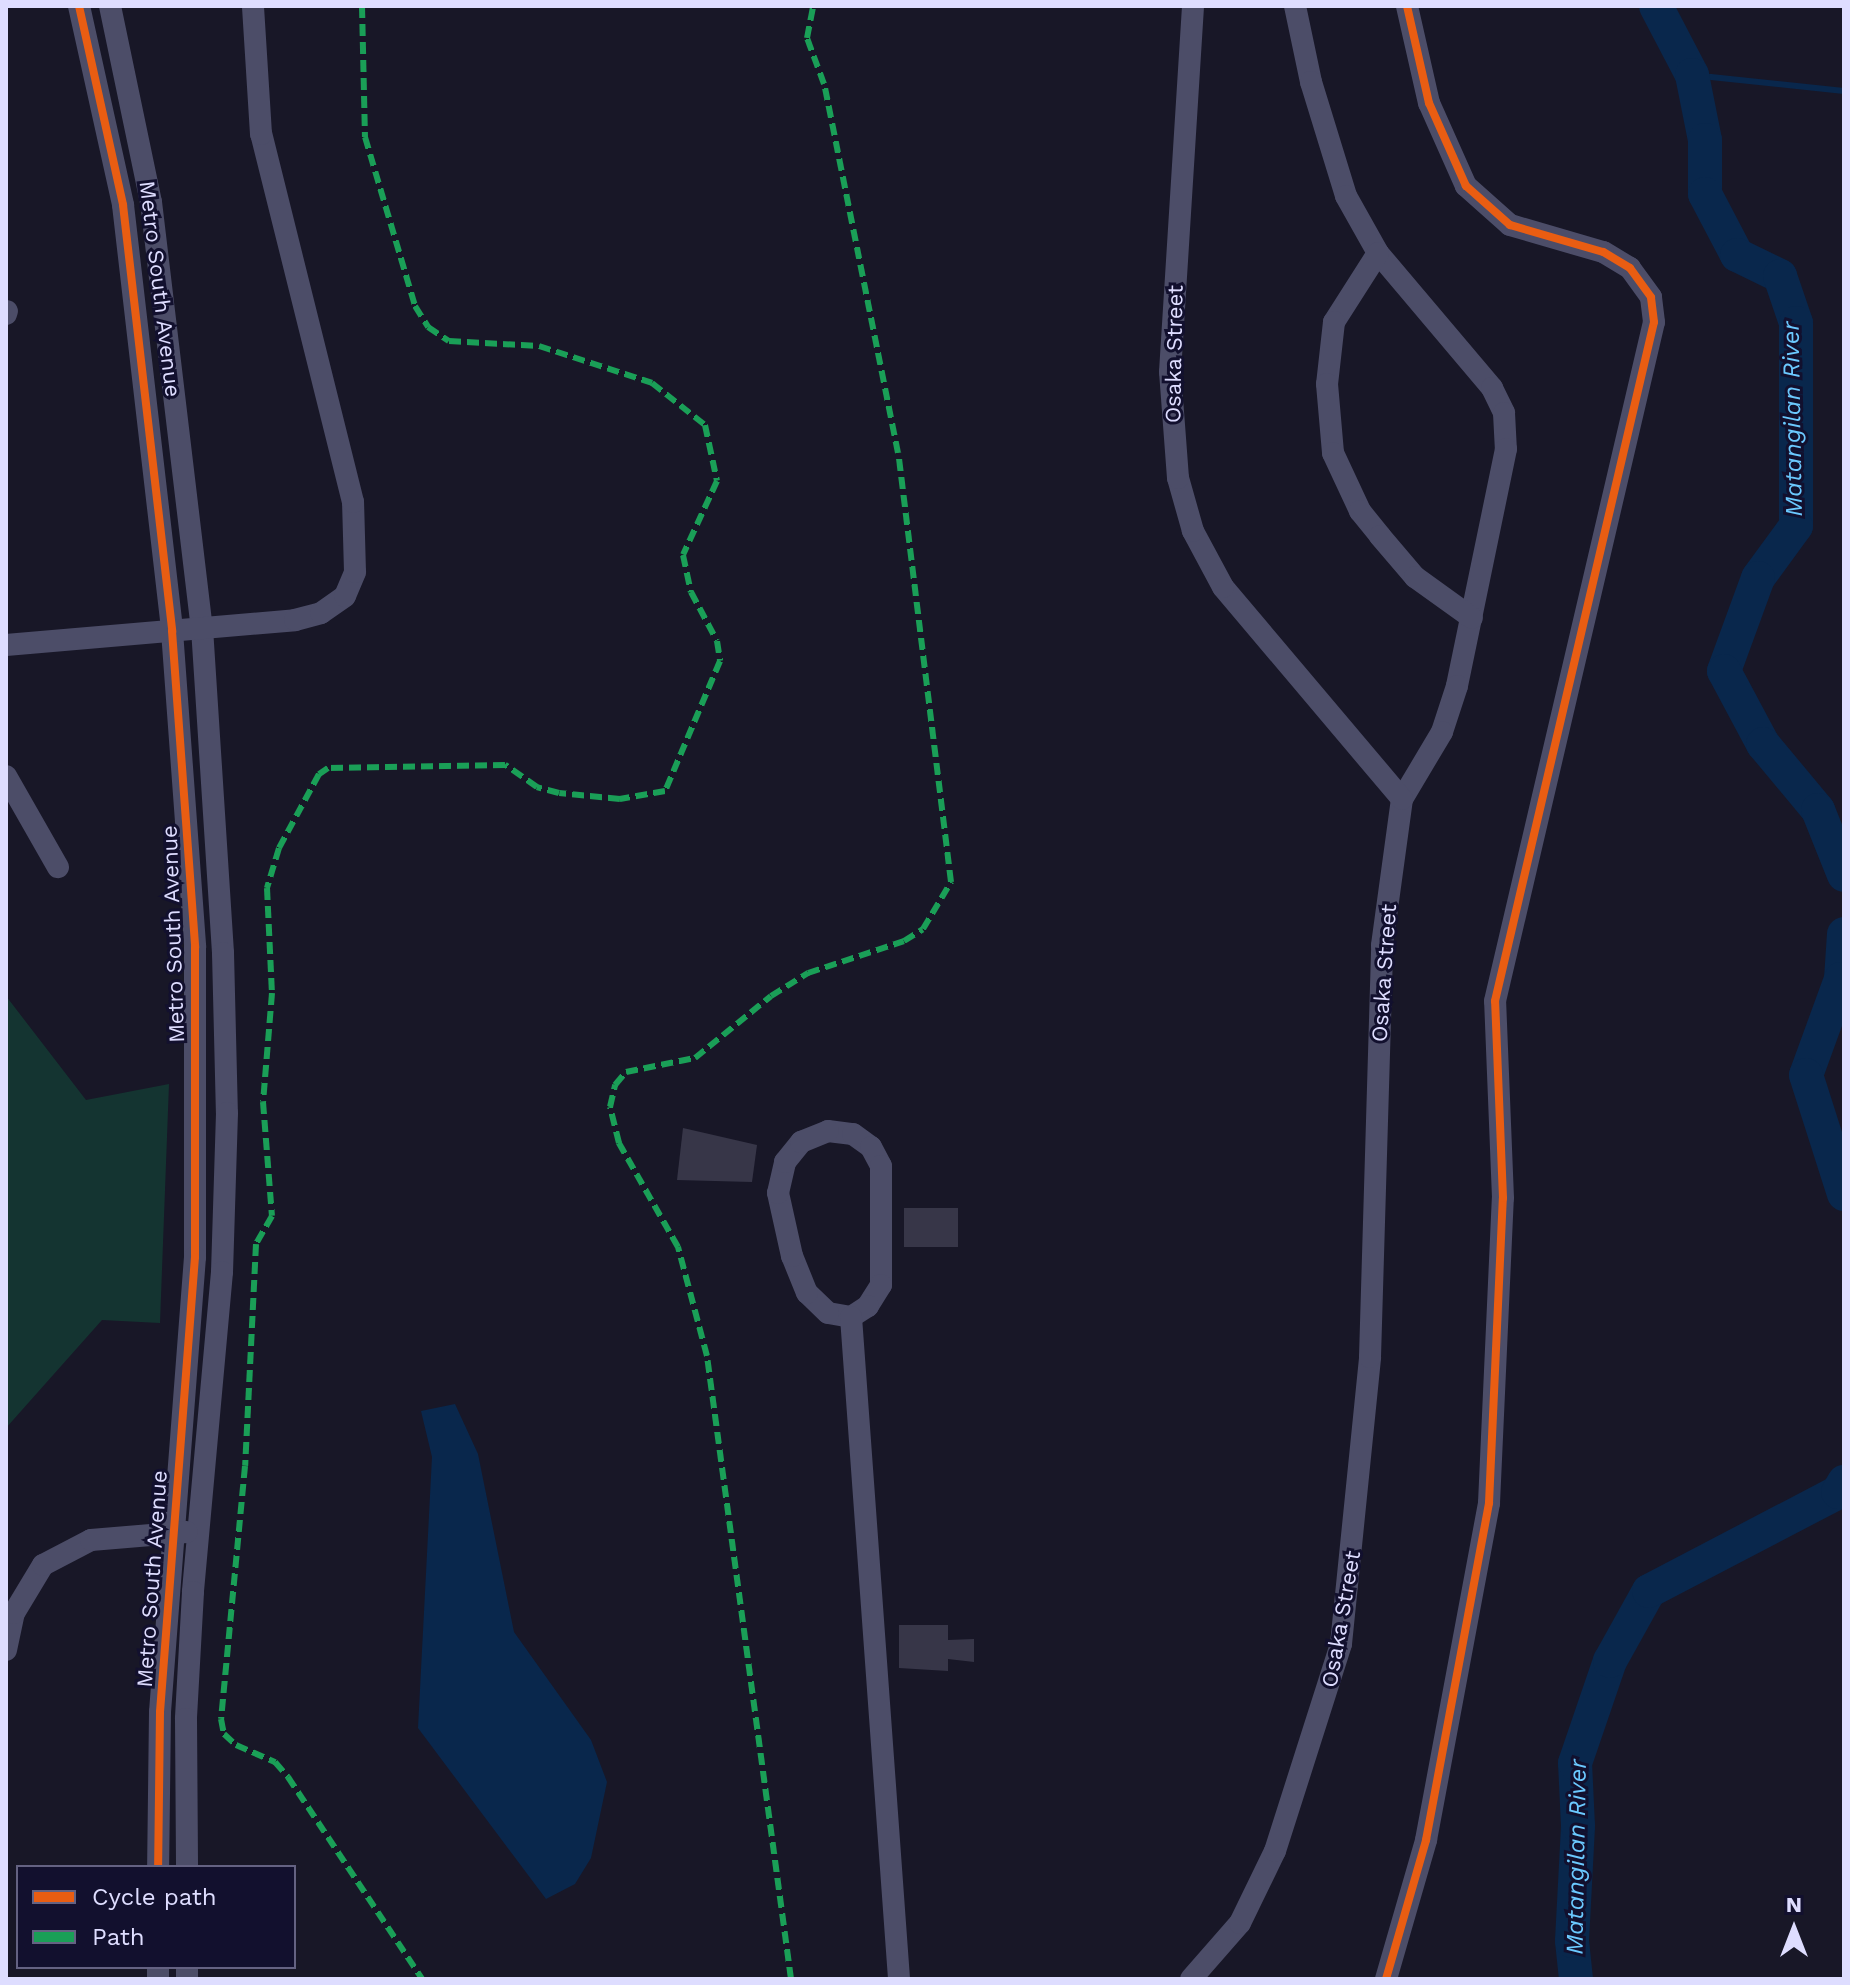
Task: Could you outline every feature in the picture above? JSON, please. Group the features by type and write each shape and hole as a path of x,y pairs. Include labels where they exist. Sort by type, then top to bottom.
{"street":[{"name":"Metro South Avenue","path":"79,6 123,205 172,631 195,947 195,1257 160,1712 158,1865"},
{"name":"Metro South Avenue","path":"110,6 151,202 202,628 223,953 227,1113 222,1272 186,1719 187,1865"},
{"path":"6,645 202,628 321,613 345,596 355,572 353,502 261,134 253,6"},
{"name":"Osaka Street","path":"1191,1979 1240,1923 1275,1851 1341,1644 1370,1357 1382,945 1402,799 1223,587 1193,531 1178,478 1170,372 1193,6"},
{"path":"1295,6 1311,82 1346,196 1378,253 1492,388 1504,413 1506,449 1472,618 1442,732 1402,799"},
{"path":"1386,1979 1426,1840 1489,1503 1503,1198 1495,1001 1654,322 1651,297 1630,268 1603,252 1510,225 1466,186 1429,103 1407,6"},
{"path":"1378,253 1334,322 1327,384 1333,453 1360,511 1380,536 1415,577 1472,618"},
{"path":"6,776 58,867"},
{"path":"828,1131 853,1134 871,1147 881,1166 881,1285 868,1306 851,1317 828,1313 807,1293 792,1256 778,1193 785,1162 801,1142 828,1131"},
{"path":"851,1317 899,1979"},
{"path":"6,1650 14,1613 43,1565 91,1540 173,1531 201,1533"}],"green space":[{"path":"6,996 86,1100 169,1084 160,1323 102,1320 6,1428"}],"water":[{"path":"455,1404 478,1454 514,1632 591,1740 607,1782 591,1858 575,1884 546,1899 418,1728 432,1457 421,1411"}],"building":[{"path":"683,1128 757,1145 752,1182 677,1180"},
{"path":"904,1208 958,1208 958,1247 904,1247"},
{"path":"899,1625 948,1625 948,1640 974,1639 974,1662 948,1659 948,1671 899,1668"}],"waterway":[{"name":"Matangilan River","path":"1656,6 1692,75 1705,140 1705,194 1737,255 1780,276 1796,323 1796,526 1758,578 1724,671 1763,744 1818,810 1844,875"},
{"path":"1692,75 1844,91"},
{"name":"Matangilan River","path":"1844,934 1841,979 1806,1075 1844,1194"},
{"name":"Matangilan River","path":"1576,1979 1572,1941 1578,1826 1575,1763 1610,1661 1649,1591 1838,1492 1844,1482"}],"marked path":[{"path":"362,6 365,137 415,306 428,327 449,341 539,346 652,383 705,425 717,481 683,555 691,592 717,641 720,661 665,791 620,799 559,793 537,787 505,765 328,768 319,774 279,848 267,888 272,993 263,1102 272,1216 256,1244 245,1466 221,1719 224,1734 236,1745 275,1762 288,1777 422,1979"},
{"path":"791,1979 707,1356 678,1247 619,1143 610,1107 615,1085 626,1072 695,1058 771,996 808,973 904,941 923,929 951,882 898,453 824,84 807,38 813,6"}],"cycle path":[{"path":"79,6 123,205 172,631 195,947 195,1257 160,1712 158,1865"},
{"path":"1386,1979 1426,1840 1489,1503 1503,1198 1495,1001 1654,322 1651,297 1630,268 1603,252 1510,225 1466,186 1429,103 1407,6"}]}
